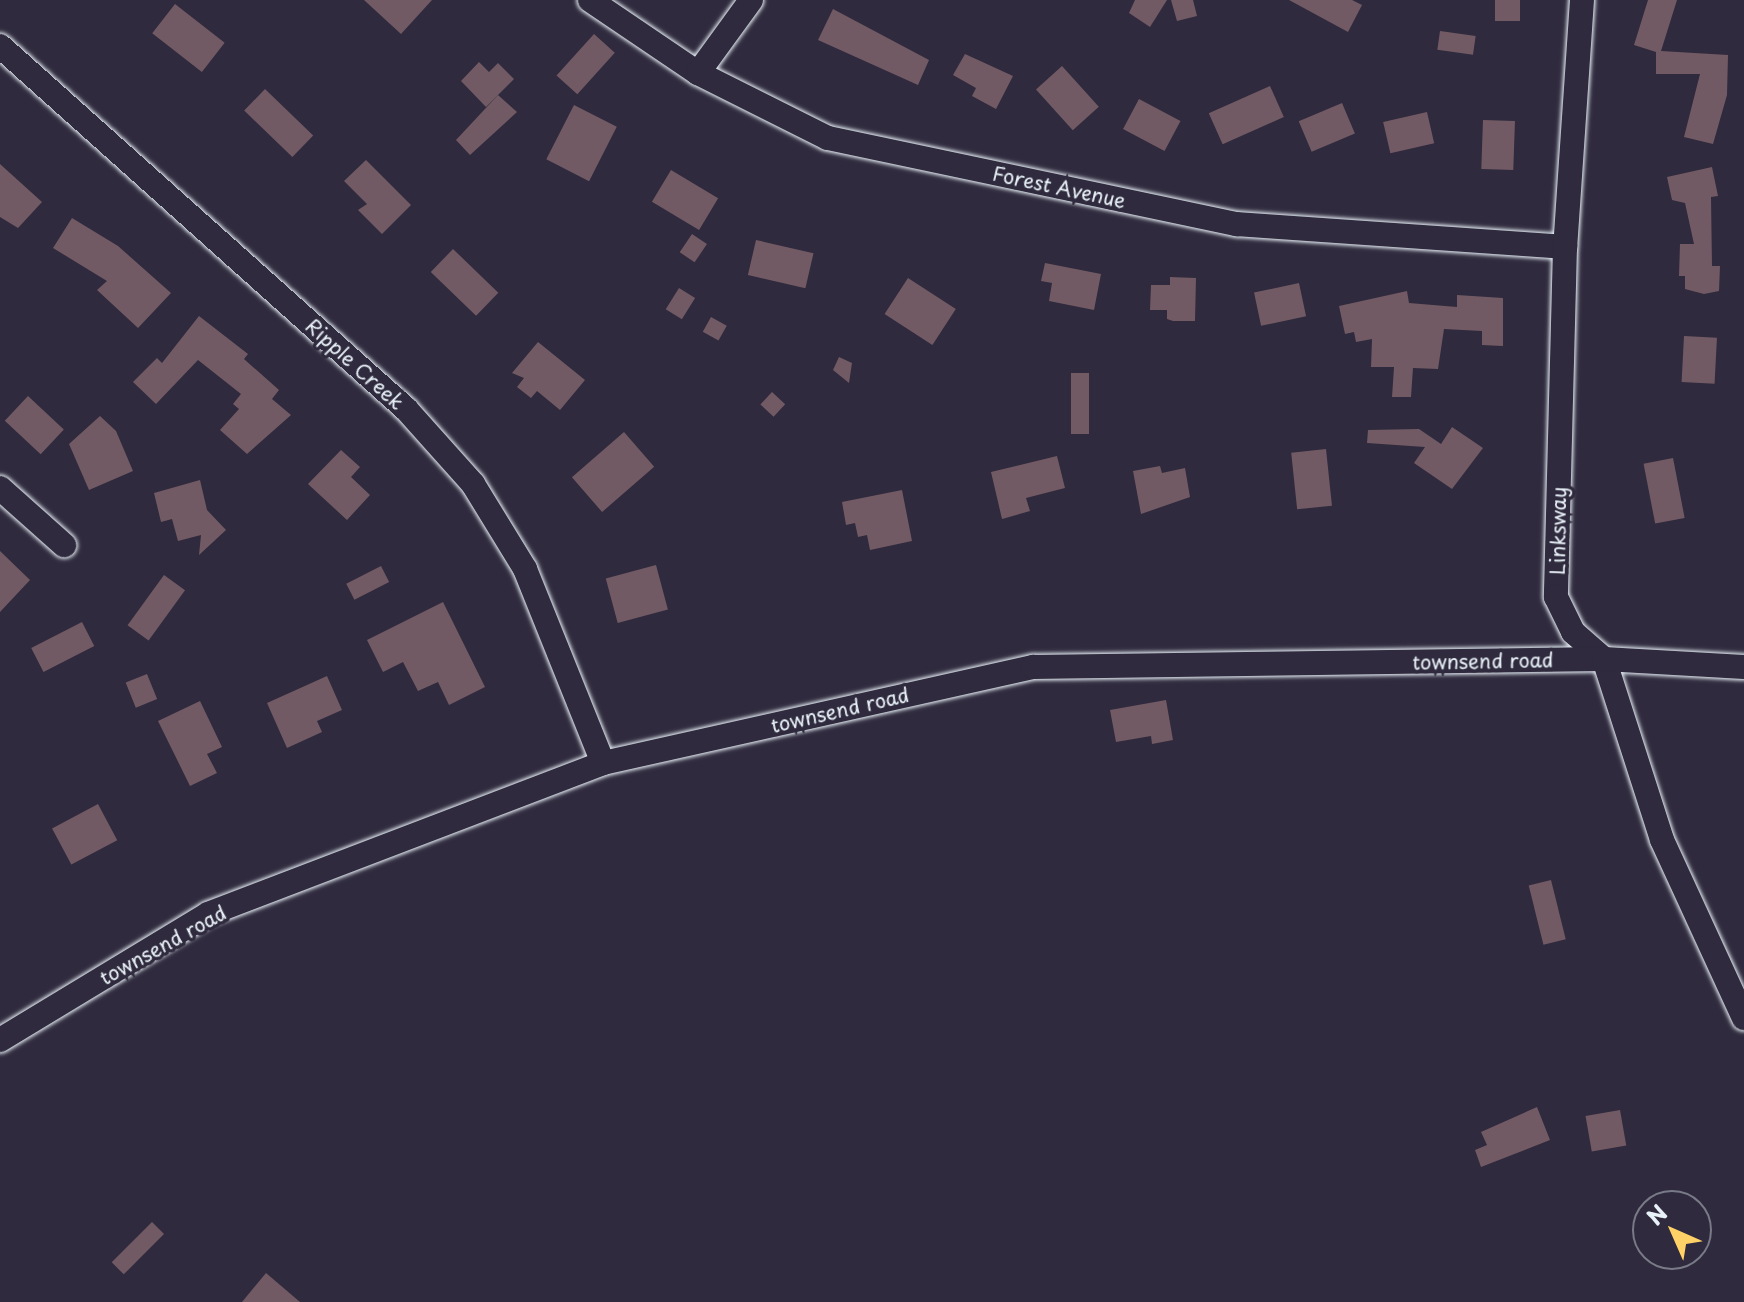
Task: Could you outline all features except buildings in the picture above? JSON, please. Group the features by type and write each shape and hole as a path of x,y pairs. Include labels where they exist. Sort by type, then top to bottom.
{"street":[{"name":"Forest Avenue","path":"590,0 698,73 828,138 1237,224 1565,247"},
{"path":"698,73 751,0"},
{"name":"Linksway","path":"1582,0 1565,247 1556,597 1573,632 1604,659"},
{"name":"Ripple Creek","path":"0,46 406,409 473,484 525,569 603,763"},
{"path":"0,488 64,545"},
{"path":"1604,659 1662,840 1744,1018"},
{"name":"townsend road","path":"0,1040 208,914 603,763 1033,667 1604,659 1744,667"}]}
